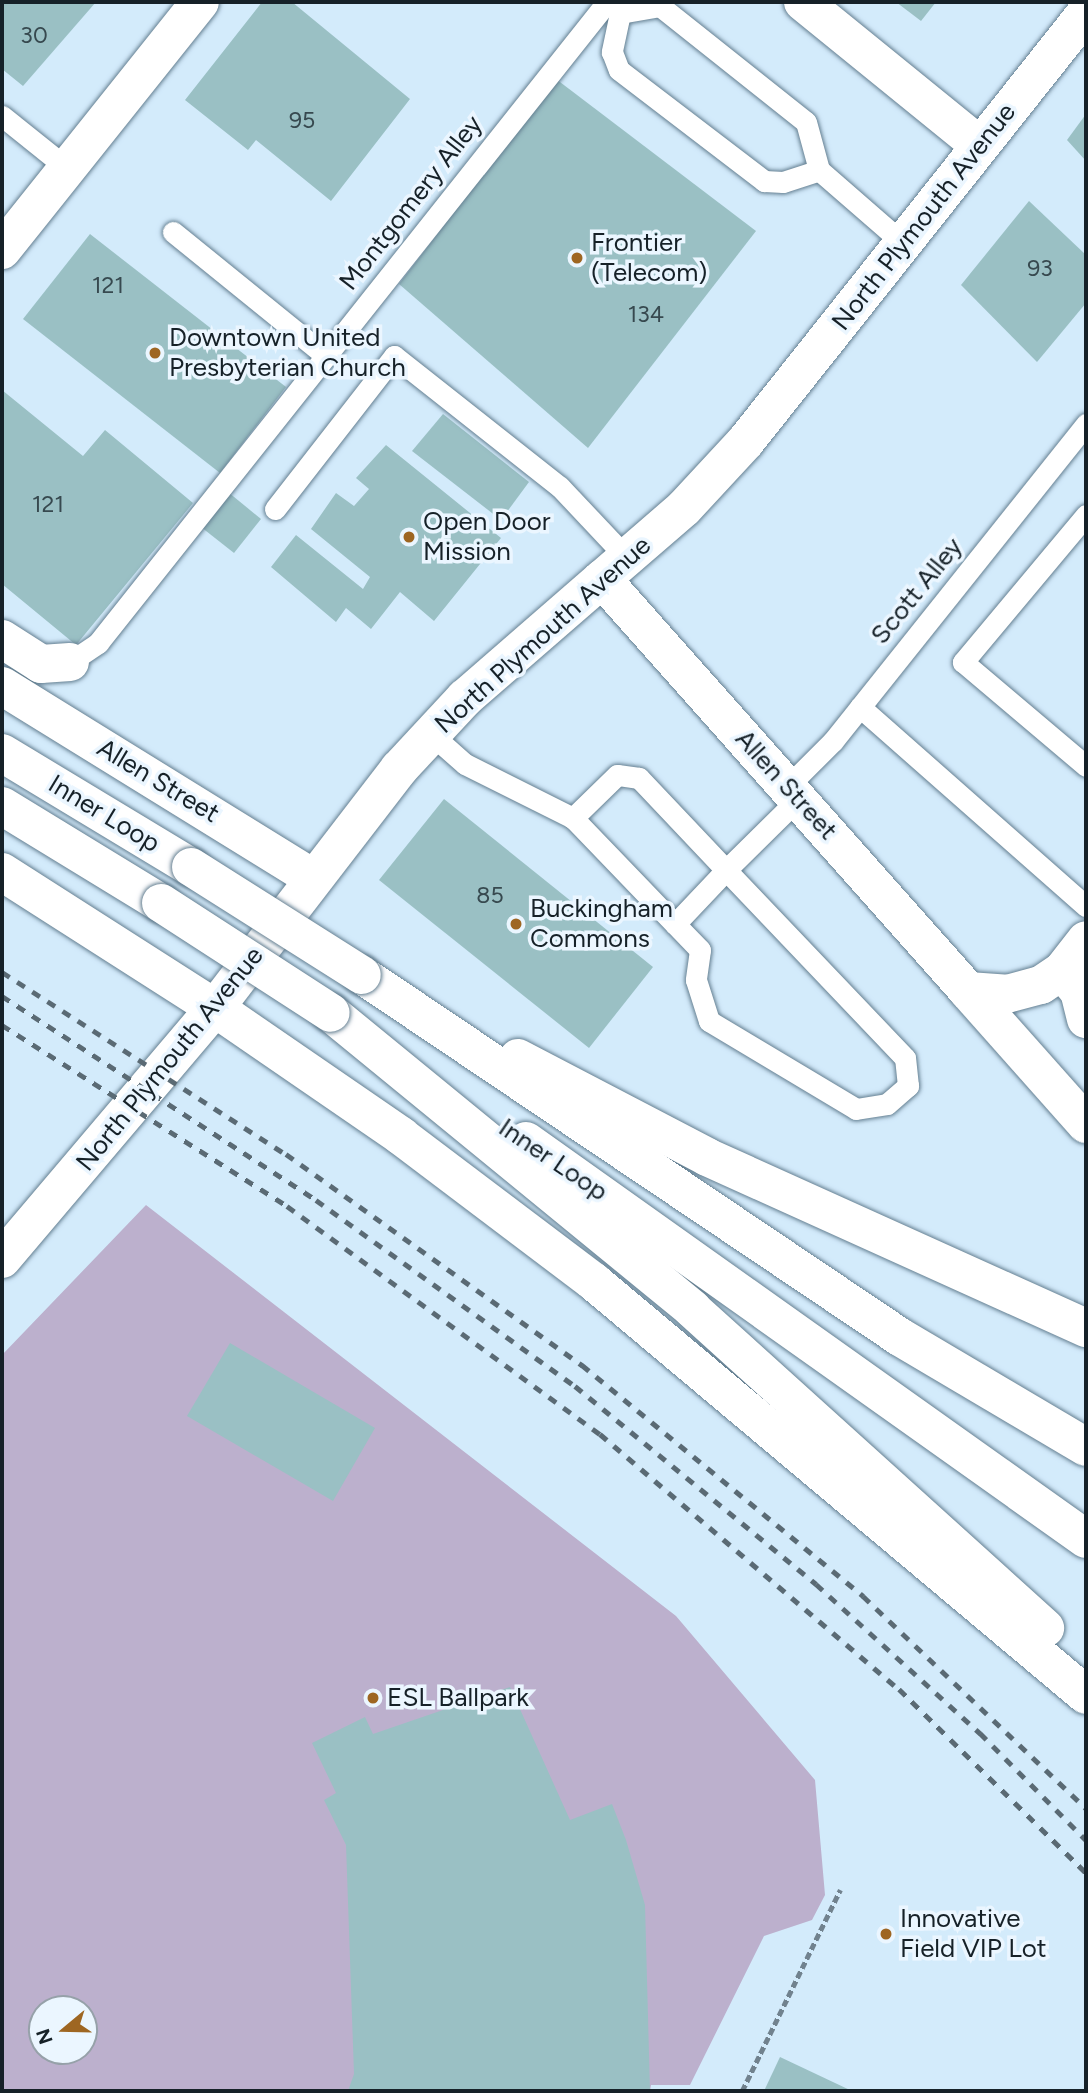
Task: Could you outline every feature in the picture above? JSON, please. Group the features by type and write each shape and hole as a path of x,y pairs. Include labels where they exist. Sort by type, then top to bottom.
{"main road":[{"path":"4,243 200,2"},
{"path":"803,2 980,146"},
{"name":"North Plymouth Avenue","path":"2,1259 215,1008 313,878 431,734 472,691 615,569 737,451 1086,13"},
{"name":"Allen Street","path":"615,569 792,793 1086,1124"},
{"path":"2,639 41,664 70,662"},
{"name":"Allen Street","path":"2,686 313,878"},
{"name":"Inner Loop","path":"2,753 191,867 362,975 764,1248 960,1376 1086,1447"},
{"name":"Inner Loop","path":"2,806 161,903 586,1182 1086,1539"},
{"path":"2,872 215,1008 401,1136 594,1282 1086,1695"},
{"path":"968,992 1018,992 1062,971 1086,940"},
{"path":"1062,971 1079,991 1086,1019"},
{"path":"362,975 707,1157 1086,1328"},
{"path":"331,1013 692,1309 1086,1669"}],"lane":[{"path":"820,170 783,182 764,181 619,70 612,52 612,6 660,6 806,122 820,170 903,243"},
{"name":"Montgomery Alley","path":"70,662 98,643 326,356 612,6"},
{"path":"2,116 67,168"},
{"path":"173,232 326,356"},
{"path":"275,509 394,356 560,487 615,569"},
{"name":"Scott Alley","path":"674,924 726,870 792,793 1086,424"},
{"path":"1086,515 963,662 1086,766"},
{"path":"860,707 1086,906"},
{"path":"431,734 465,764 573,818 700,950 696,980 709,1021 856,1109 887,1104 908,1086 905,1058 639,778 617,775 573,818"}],"path":[{"path":"742,2091 840,1890"}],"shaded area":[{"name":"ESL Ballpark","path":"146,1205 676,1616 815,1780 825,1895 812,1920 764,1936 690,2085 651,2085 650,2091 2,2091 2,1355"}],"building":[{"path":"2,2 96,2 23,86 2,69"},
{"path":"262,2 292,2 410,99 331,201 256,140 248,150 185,100"},
{"path":"896,2 936,2 921,21"},
{"name":"Frontier (Telecom)","path":"556,79 756,231 588,448 399,284"},
{"path":"1086,114 1086,161 1067,140"},
{"path":"1029,201 1086,255 1086,303 1037,362 961,285"},
{"name":"Downtown United Presbyterian Church","path":"90,234 286,387 220,473 23,319"},
{"name":"Downtown United Presbyterian Church","path":"2,390 83,456 105,430 193,503 76,645 2,584"},
{"name":"Open Door Mission","path":"443,414 529,482 501,520 412,451"},
{"name":"Open Door Mission","path":"386,445 501,538 434,621 400,592 371,629 346,608 336,622 271,567 296,535 363,589 370,577 311,529 336,493 354,506 369,489 356,478"},
{"path":"228,492 261,519 234,553 201,527"},
{"name":"Buckingham Commons","path":"444,799 653,967 589,1048 379,880"},
{"path":"230,1343 375,1428 333,1501 187,1416"},
{"path":"510,1687 570,1820 612,1804 626,1840 645,1905 650,2091 348,2091 354,2074 346,1845 324,1800 336,1793 312,1743 365,1717 373,1734"},
{"path":"780,2057 852,2091 764,2091"}],"railway":[{"path":"2,972 286,1154 582,1365 863,1596 1086,1808"},
{"path":"2,996 316,1200 575,1386 816,1584 980,1733 1086,1840"},
{"path":"2,1025 287,1206 600,1434 899,1689 1086,1873"}],"place":[{"name":"Frontier (Telecom)","path":"577,258"},
{"name":"Downtown United Presbyterian Church","path":"155,353"},
{"name":"Open Door Mission","path":"409,537"},
{"name":"Buckingham Commons","path":"516,924"},
{"name":"ESL Ballpark","path":"373,1698"},
{"name":"Innovative Field VIP Lot","path":"886,1934"}]}
